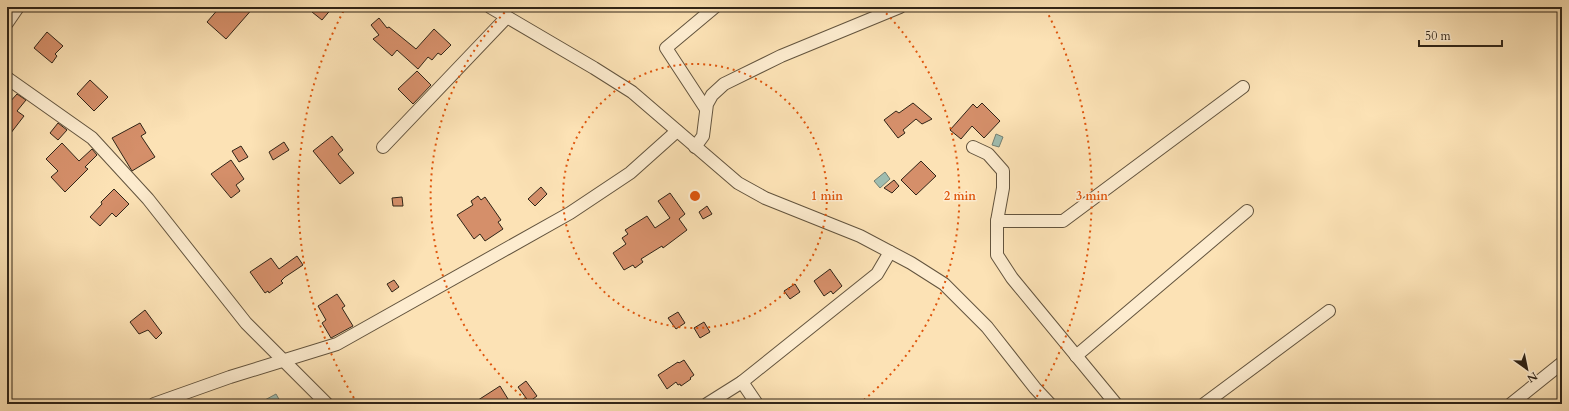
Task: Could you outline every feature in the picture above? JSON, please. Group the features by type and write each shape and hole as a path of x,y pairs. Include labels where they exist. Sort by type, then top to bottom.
{"street":[{"path":"7,23 18,7"},
{"path":"490,7 632,92 738,183 765,198 860,236 911,263 944,284 987,327 1035,388 1050,404"},
{"path":"706,109 666,48 715,7"},
{"path":"695,147 703,136 707,104 712,95 724,84 781,56 900,7"},
{"path":"383,147 507,17"},
{"path":"7,78 92,138 148,199 246,324 327,404"},
{"path":"997,221 1064,221 1243,87"},
{"path":"154,404 230,377 337,344 570,213 630,173 677,131"},
{"path":"973,147 988,154 1003,171 1003,188 997,221 997,254 1012,278 1116,404"},
{"path":"1076,356 1247,211"},
{"path":"707,404 742,382 877,274 890,252"},
{"path":"1204,404 1329,312"},
{"path":"1510,404 1562,363"},
{"path":"742,382 757,404"}],"shaded area":[{"path":"996,134 1003,137 999,147 992,145"},
{"path":"885,172 890,179 880,188 874,181"},
{"path":"276,394 280,401 275,404 263,404 263,401"}],"building":[{"path":"220,7 254,7 226,39 207,22"},
{"path":"317,7 333,7 322,20 312,12"},
{"path":"379,18 387,28 389,27 416,49 434,29 451,45 441,55 438,53 432,60 428,57 418,69 397,50 392,56 373,39 379,35 371,25"},
{"path":"47,32 63,46 55,54 57,56 52,63 34,48"},
{"path":"417,71 431,85 413,104 398,89"},
{"path":"90,80 108,97 94,111 77,94"},
{"path":"17,94 26,100 17,111 24,116 7,138 7,103 8,104"},
{"path":"913,103 932,119 922,124 916,119 903,130 905,133 898,138 884,120 896,111 899,113"},
{"path":"982,103 1000,121 984,138 972,126 961,139 950,130 973,104 977,108"},
{"path":"58,123 67,130 58,140 50,133"},
{"path":"140,123 146,133 141,136 155,157 132,171 112,138"},
{"path":"332,136 343,150 338,154 354,173 340,184 313,151"},
{"path":"284,142 289,150 273,160 269,152"},
{"path":"62,143 79,161 92,149 97,155 85,167 88,169 65,192 51,177 58,171 46,159"},
{"path":"241,146 248,157 239,162 232,151"},
{"path":"231,160 244,179 236,185 240,191 231,198 211,174"},
{"path":"921,161 936,176 916,195 901,180"},
{"path":"894,180 899,186 892,193 884,188"},
{"path":"541,187 547,194 535,206 528,199"},
{"path":"114,189 129,204 116,217 112,213 100,226 90,217 102,204 101,202"},
{"path":"670,193 685,214 679,219 687,230 663,248 662,246 641,259 643,262 635,268 633,265 624,270 613,253 626,244 622,238 628,234 625,230 647,216 655,228 670,218 658,201"},
{"path":"478,196 481,200 485,197 501,220 498,222 503,229 485,241 480,234 474,239 457,215 473,205 471,201"},
{"path":"402,197 403,206 393,206 392,198"},
{"path":"707,206 712,214 703,219 699,212"},
{"path":"297,256 303,265 285,277 281,281 283,283 269,293 268,291 265,293 250,272 271,258 279,269"},
{"path":"830,269 842,286 833,294 831,291 824,296 814,281"},
{"path":"394,280 399,287 392,292 387,284"},
{"path":"795,284 800,292 790,299 784,291"},
{"path":"337,294 345,306 342,308 353,326 331,338 322,323 326,320 318,306"},
{"path":"145,310 162,333 156,339 148,330 139,334 130,322"},
{"path":"678,312 685,323 676,329 668,318"},
{"path":"704,322 710,332 700,338 694,328"},
{"path":"684,360 694,375 681,386 676,382 667,389 658,375 678,362 679,363"},
{"path":"526,381 537,396 529,402 518,387"},
{"path":"500,386 508,399 501,404 472,404"}]}
